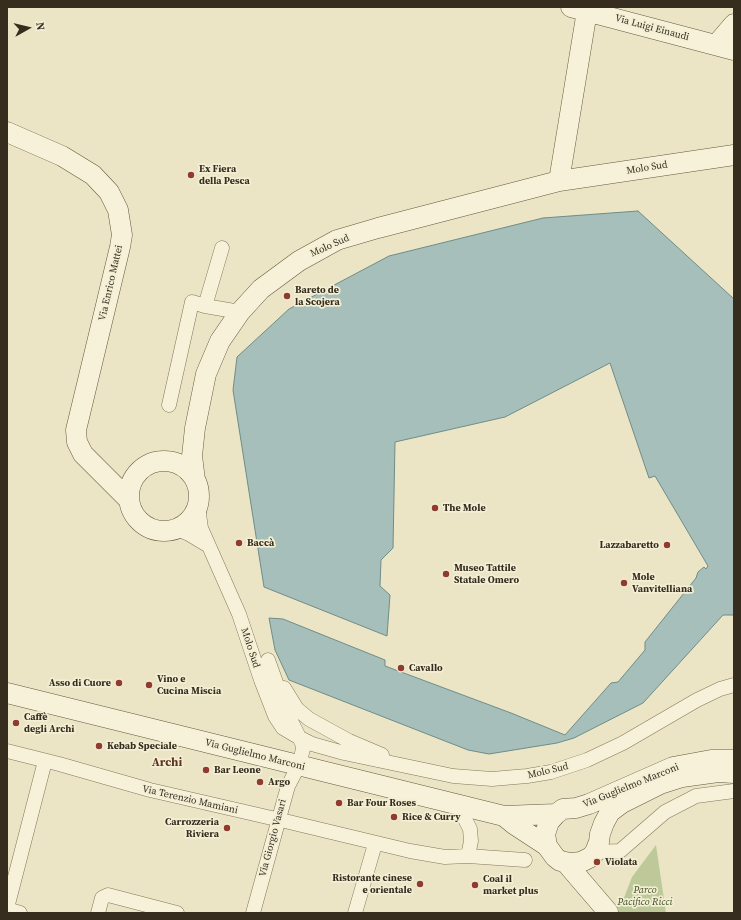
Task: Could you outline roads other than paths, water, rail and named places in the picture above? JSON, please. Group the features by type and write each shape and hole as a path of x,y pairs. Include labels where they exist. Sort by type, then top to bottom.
{"street":[{"name":"Via Luigi Einaudi","path":"579,9 725,47"},
{"path":"559,181 579,9"},
{"path":"725,47 734,24"},
{"name":"Via Enrico Mattei","path":"7,132 62,156 93,175 109,192 120,216 122,235 120,247 77,426 77,436 83,454 129,500"},
{"name":"Molo Sud","path":"734,155 559,181 428,214 337,240 299,261 261,288 240,312 220,341 206,374 195,428 192,456 195,480 198,488 198,507 201,528 239,614 261,680 275,716 283,728 312,744 344,753 453,776 514,778 542,774 580,763 603,753 697,700 720,689 734,685"},
{"path":"205,306 222,248"},
{"path":"169,405 192,302 205,306 240,312"},
{"name":"Molo Sud","path":"142,469 154,463 166,461 180,448 195,428"},
{"path":"166,461 178,464 188,470 195,480"},
{"path":"94,465 121,470 142,469"},
{"path":"142,469 130,488 129,500 132,511 146,526 156,531 166,532 177,529 190,520 198,507"},
{"path":"177,529 210,546"},
{"name":"Molo Sud","path":"239,614 297,709 309,719 349,741 408,767"},
{"name":"Molo Sud","path":"268,660 287,713 300,738 303,749 299,765"},
{"name":"Via Guglielmo Marconi","path":"7,693 504,816 556,814 563,809 576,808 601,799 673,767 711,760 734,760"},
{"name":"Via Terenzio Mamiani","path":"7,752 45,761 135,787 375,844 438,856 468,856 525,860"},
{"path":"20,913 7,909 45,761"},
{"name":"Via Giorgio Vasari","path":"253,913 288,786 299,765"},
{"name":"Via Guglielmo Marconi","path":"587,852 610,812 622,803 660,784 694,775 718,772 734,773"},
{"path":"587,852 620,850 665,812 696,796 734,791"},
{"path":"458,805 470,829 471,841 468,856"},
{"name":"Via Guglielmo Marconi","path":"576,808 591,814 597,822 587,852"},
{"path":"547,846 545,840 546,828 548,822 556,814"},
{"name":"Via Guglielmo Marconi","path":"504,816 515,826 547,846 555,857 587,852"},
{"path":"355,913 375,844"},
{"path":"98,913 102,898 108,895 177,913"}],"water":[{"path":"638,211 734,299 734,615 723,615 643,703 574,738 557,743 489,754 468,750 289,680 275,650 269,618 283,619 385,660 385,666 511,713 565,735 611,683 618,682 645,650 645,642 696,578 698,572 704,567 706,569 708,566 655,476 649,478 610,363 505,417 395,442 393,548 381,560 380,586 390,595 387,636 264,587 233,390 237,357 289,309 389,256 543,218"}],"place":[{"name":"Ex Fiera della Pesca","path":"191,175"},
{"name":"Bareto de la Scojera","path":"287,296"},
{"name":"The Mole","path":"435,508"},
{"name":"Baccà","path":"239,543"},
{"name":"Lazzabaretto","path":"667,545"},
{"name":"Museo Tattile Statale Omero","path":"446,574"},
{"name":"Mole Vanvitelliana","path":"624,583"},
{"name":"Cavallo","path":"401,668"},
{"name":"Asso di Cuore","path":"119,683"},
{"name":"Vino e Cucina Miscia","path":"149,685"},
{"name":"Caffè degli Archi","path":"16,723"},
{"name":"Kebab Speciale","path":"99,746"},
{"name":"Bar Leone","path":"206,770"},
{"name":"Argo","path":"260,782"},
{"name":"Bar Four Roses","path":"339,803"},
{"name":"Rice & Curry","path":"394,817"},
{"name":"Carrozzeria Riviera","path":"227,828"},
{"name":"Violata","path":"597,862"},
{"name":"Ristorante cinese e orientale","path":"420,884"},
{"name":"Coal il market plus","path":"475,885"}],"district":[{"name":"Archi","path":"167,763"}],"park label":[{"name":"Parco Pacifico Ricci","path":"645,896"}]}
